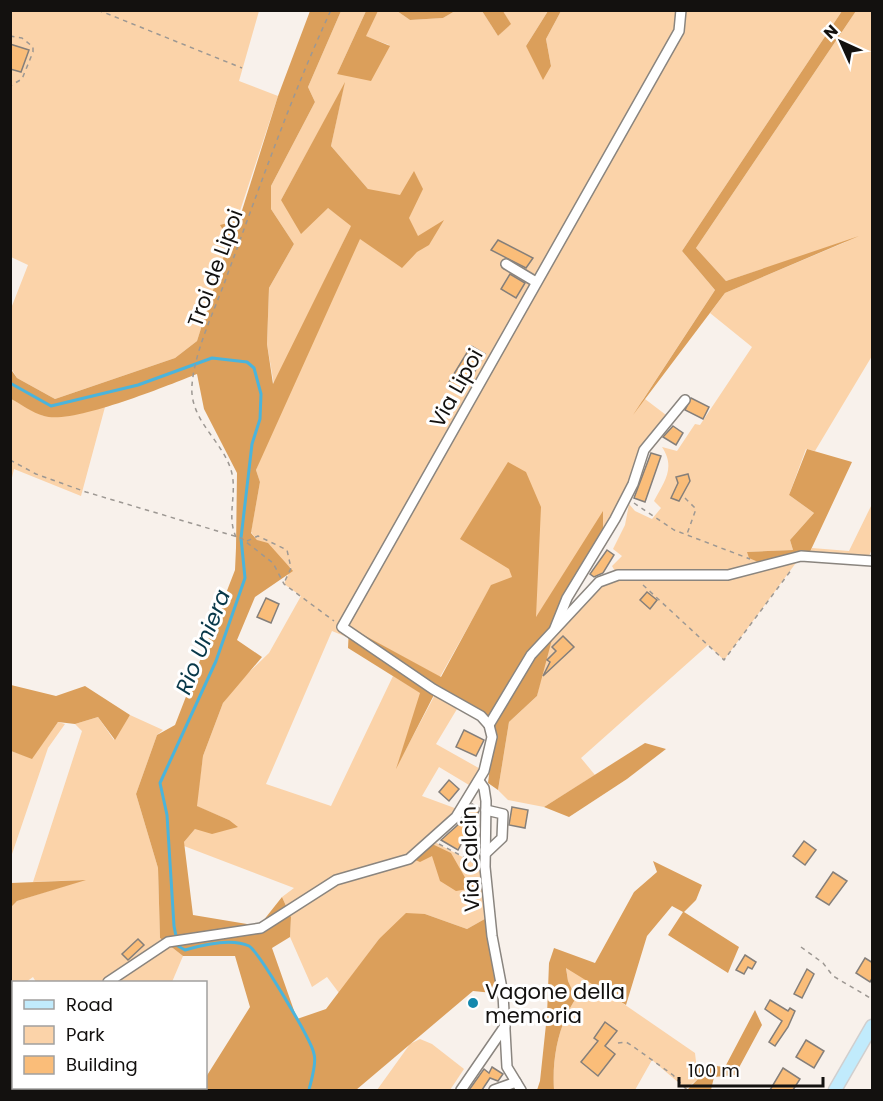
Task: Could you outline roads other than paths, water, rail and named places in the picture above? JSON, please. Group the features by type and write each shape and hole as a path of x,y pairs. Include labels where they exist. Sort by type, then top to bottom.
{"main road":[{"path":"835,1090 873,1026"}],"street":[{"name":"Via Lipoi","path":"489,724 481,716 425,684 342,627 679,31 681,10"},
{"path":"506,264 537,282"},
{"path":"555,628 567,598 626,498 644,450 684,400"},
{"name":"Via Calcin","path":"518,1086 507,1067 505,1026 486,871 484,788 478,781 484,771 492,737 489,724 531,655 555,628 566,621 599,582 618,575 728,575 801,556 873,561"},
{"path":"110,981 171,942 261,928 336,880 409,859 456,817 478,781"},
{"path":"485,854 502,838 503,814 486,810"},
{"path":"461,1090 505,1026"},
{"path":"494,1090 518,1086"}],"waterway":[{"name":"Rio Uniera","path":"10,383 51,406 138,385 212,358 247,362 254,368 261,394 260,419 252,444 241,538 245,578 216,661 160,783 167,815 174,926 178,946 185,950 226,942 249,946 255,952 284,997 311,1046 315,1062 309,1090"}],"place":[{"name":"Vagone della memoria","path":"473,1003"}]}
